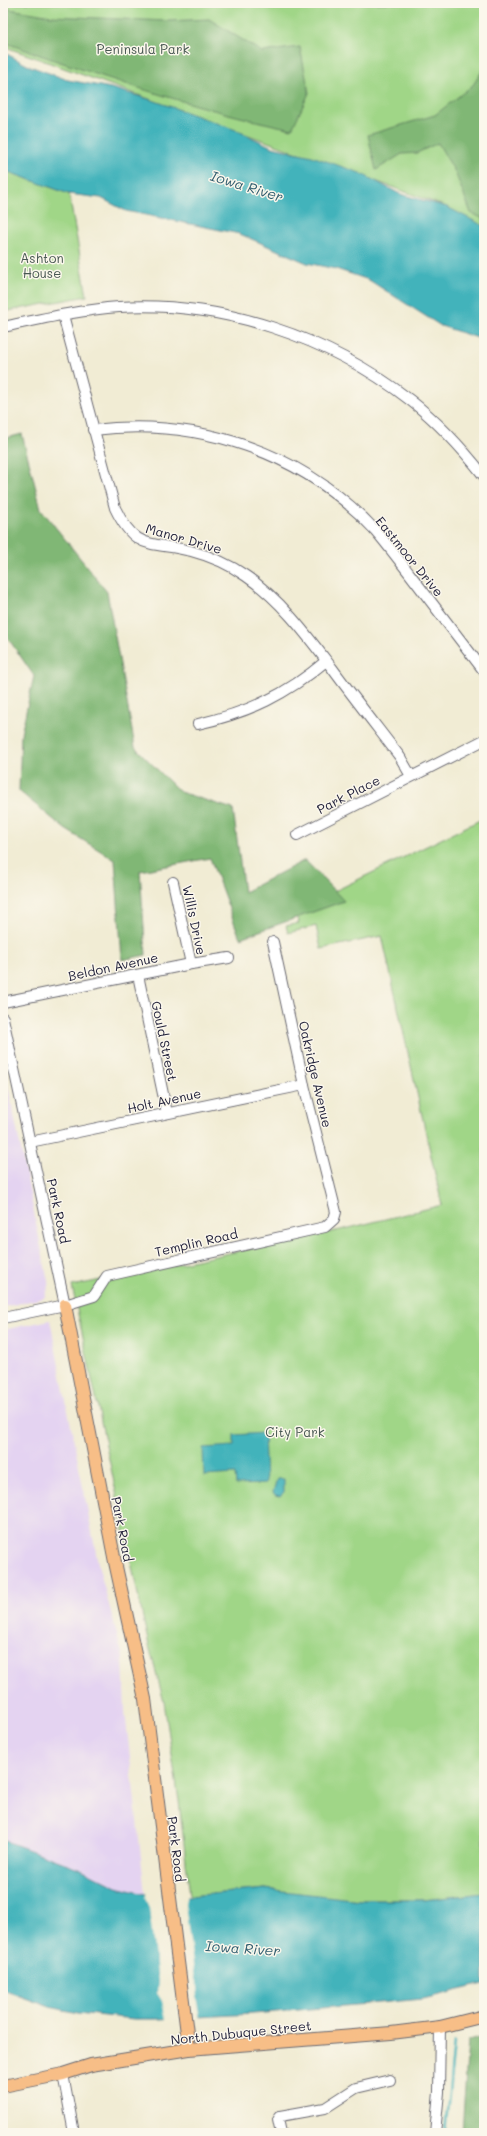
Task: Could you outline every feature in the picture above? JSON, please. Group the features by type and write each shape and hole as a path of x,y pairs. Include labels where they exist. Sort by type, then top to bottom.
{"main road":[{"name":"Park Road","path":"65,1305 115,1562 145,1699 189,2049"},
{"name":"North Dubuque Street","path":"3,2086 63,2074 91,2065 189,2049 391,2033 440,2027 484,2016"}],"street":[{"path":"3,327 63,315 120,307 177,308 234,316 288,333 349,360 410,400 453,440 484,476"},
{"name":"Manor Drive","path":"63,315 115,508 128,531 145,543 205,555 246,576 284,608 400,757 411,776"},
{"name":"Eastmoor Drive","path":"94,430 137,426 201,432 257,449 302,471 337,496 375,530 484,671"},
{"path":"198,724 240,713 269,701 296,685 326,660"},
{"name":"Park Place","path":"297,835 484,740"},
{"name":"Willis Drive","path":"173,882 191,964"},
{"name":"Oakridge Avenue","path":"273,942 304,1085 336,1212"},
{"name":"Beldon Avenue","path":"3,1002 191,964 229,958"},
{"name":"Gould Street","path":"138,975 166,1113"},
{"name":"Park Road","path":"3,1018 65,1305"},
{"name":"Holt Avenue","path":"30,1142 304,1085"},
{"name":"Templin Road","path":"3,1318 65,1305 94,1296 107,1276 325,1227 334,1219 336,1212"},
{"path":"434,2133 439,2092 440,2027"},
{"path":"63,2074 74,2133"},
{"path":"280,2133 278,2119 280,2116 325,2108 356,2088 390,2080"}],"shaded area":[{"path":"3,1062 49,1286 44,1298 3,1307"},
{"path":"50,1320 99,1568 123,1657 125,1711 145,1894 117,1887 81,1869 3,1840 3,1330"}],"green space":[{"path":"3,3 484,3 484,230 447,207 3,46"},
{"name":"Peninsula Park","path":"3,8 52,16 167,21 209,19 262,52 300,47 309,93 292,129 219,112 110,79 3,42"},
{"path":"484,68 484,219 471,213 455,172 438,143 417,153 402,154 376,170 368,135 435,115 473,85"},
{"name":"Ashton House","path":"3,169 69,194 87,296 3,312"},
{"path":"22,434 41,509 107,592 135,747 180,792 233,809 244,892 305,860 344,901 240,938 210,858 140,871 146,955 122,960 115,860 65,829 19,791 21,734 34,676 3,631 3,439"},
{"name":"City Park","path":"484,818 484,1893 424,1900 361,1900 328,1898 265,1889 190,1896 179,1801 164,1702 149,1646 72,1286 345,1229 442,1205 382,936 321,949 316,926 288,933 286,926 299,923 296,910"},
{"path":"484,2036 484,2063 482,2064 484,2080 484,2133 462,2133 468,2040"}],"water":[{"name":"Iowa River","path":"3,52 27,65 68,80 111,88 155,101 236,130 272,147 312,156 360,173 400,194 447,207 484,226 484,340 441,326 369,280 336,269 307,263 240,234 126,211 101,198 69,194 3,170"},
{"path":"264,1433 266,1484 236,1485 235,1474 204,1476 203,1448 234,1446 234,1435"},
{"path":"277,1479 284,1479 284,1492 280,1496 275,1495 273,1492"},
{"name":"Iowa River","path":"3,1840 81,1869 117,1887 145,1894 190,1896 265,1889 361,1900 424,1900 484,1893 484,1984 423,1999 253,2014 159,2019 134,2019 78,2013 50,2007 3,1990"}],"pier":[{"path":"147,1892 187,1893 185,1904 195,1979 199,1989 196,1997 200,2019 166,2020 162,2001 157,1993 158,1981 149,1908 145,1898"}],"waterway":[{"path":"445,2133 454,2043"}]}
